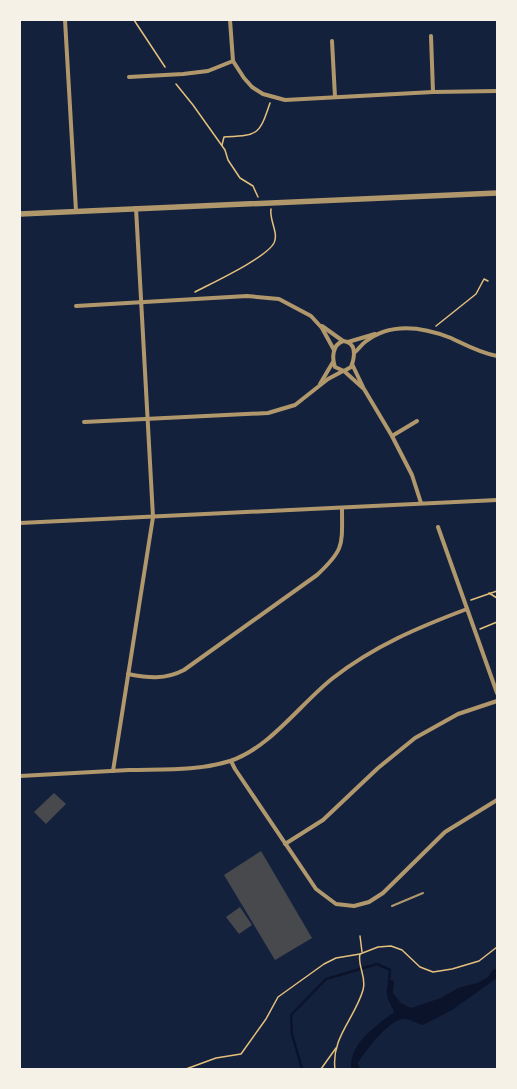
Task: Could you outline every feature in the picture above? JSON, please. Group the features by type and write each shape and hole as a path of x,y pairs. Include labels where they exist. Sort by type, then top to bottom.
{"street":[{"path":"65,20 76,211"},
{"path":"230,20 233,61 252,87 263,94 272,97 285,100 433,92 497,91"},
{"path":"431,36 433,92"},
{"path":"332,41 335,97"},
{"path":"129,77 208,71 233,61"},
{"path":"20,214 497,192"},
{"path":"113,771 153,517 136,208"},
{"path":"76,306 247,296 279,299 295,306 343,342"},
{"path":"318,323 334,350"},
{"path":"319,386 333,362 334,350 338,344 398,328 414,328 433,332 497,356"},
{"path":"354,353 365,342 378,334"},
{"path":"84,422 268,413 295,405 319,386 343,371 348,370 352,364 354,353 353,346 348,342"},
{"path":"333,362 335,367 343,371 364,390"},
{"path":"352,364 364,390 392,436 412,474 420,503"},
{"path":"392,436 417,421"},
{"path":"20,523 497,500"},
{"path":"128,674 161,678 173,676 184,670 317,575 335,558 342,540 342,508"},
{"path":"438,527 497,693"},
{"path":"20,776 201,768 231,761 257,748 308,699 360,659 387,642 417,628 467,610"},
{"path":"285,844 323,820 378,768 415,738 458,714 497,700"},
{"path":"231,761 316,889 336,904 354,906 369,902 384,893 445,832 497,800"}],"lane":[{"path":"392,906 423,893"}],"path":[{"path":"134,20 165,67"},
{"path":"176,84 193,105 222,147 233,169 240,178 252,186 260,202"},
{"path":"222,147 224,137 254,134 263,125 272,97"},
{"path":"192,294 253,260 274,243 276,236 271,210"},
{"path":"433,332 434,328 476,294 484,279 488,281"},
{"path":"464,602 497,591"},
{"path":"489,594 497,598"},
{"path":"475,631 497,622"},
{"path":"335,1069 337,1047 345,1025 360,998 364,985 364,976 360,960 360,936"},
{"path":"186,1069 216,1058 241,1054 266,1019 278,997 324,964 336,958 361,953 380,946 395,947 402,950 420,967 433,972 452,969 479,961 497,947"},
{"path":"321,1069 337,1047"}],"water":[{"path":"497,968 497,978 452,1010 423,1025 405,1019 393,1023 366,1051 358,1063 360,1069 351,1069 352,1059 359,1043 365,1036 394,1012 388,1000 387,990 389,980 394,981 393,993 401,1003 411,1008 441,998 458,988 477,983 488,977 493,970"}],"building":[{"path":"54,793 66,804 46,824 34,812"},
{"path":"261,851 312,938 275,960 224,875"},
{"path":"240,907 252,925 239,934 226,917"}],"waterway":[{"path":"302,1069 292,1034 291,1015 326,979 377,964 390,970 389,982"}]}
